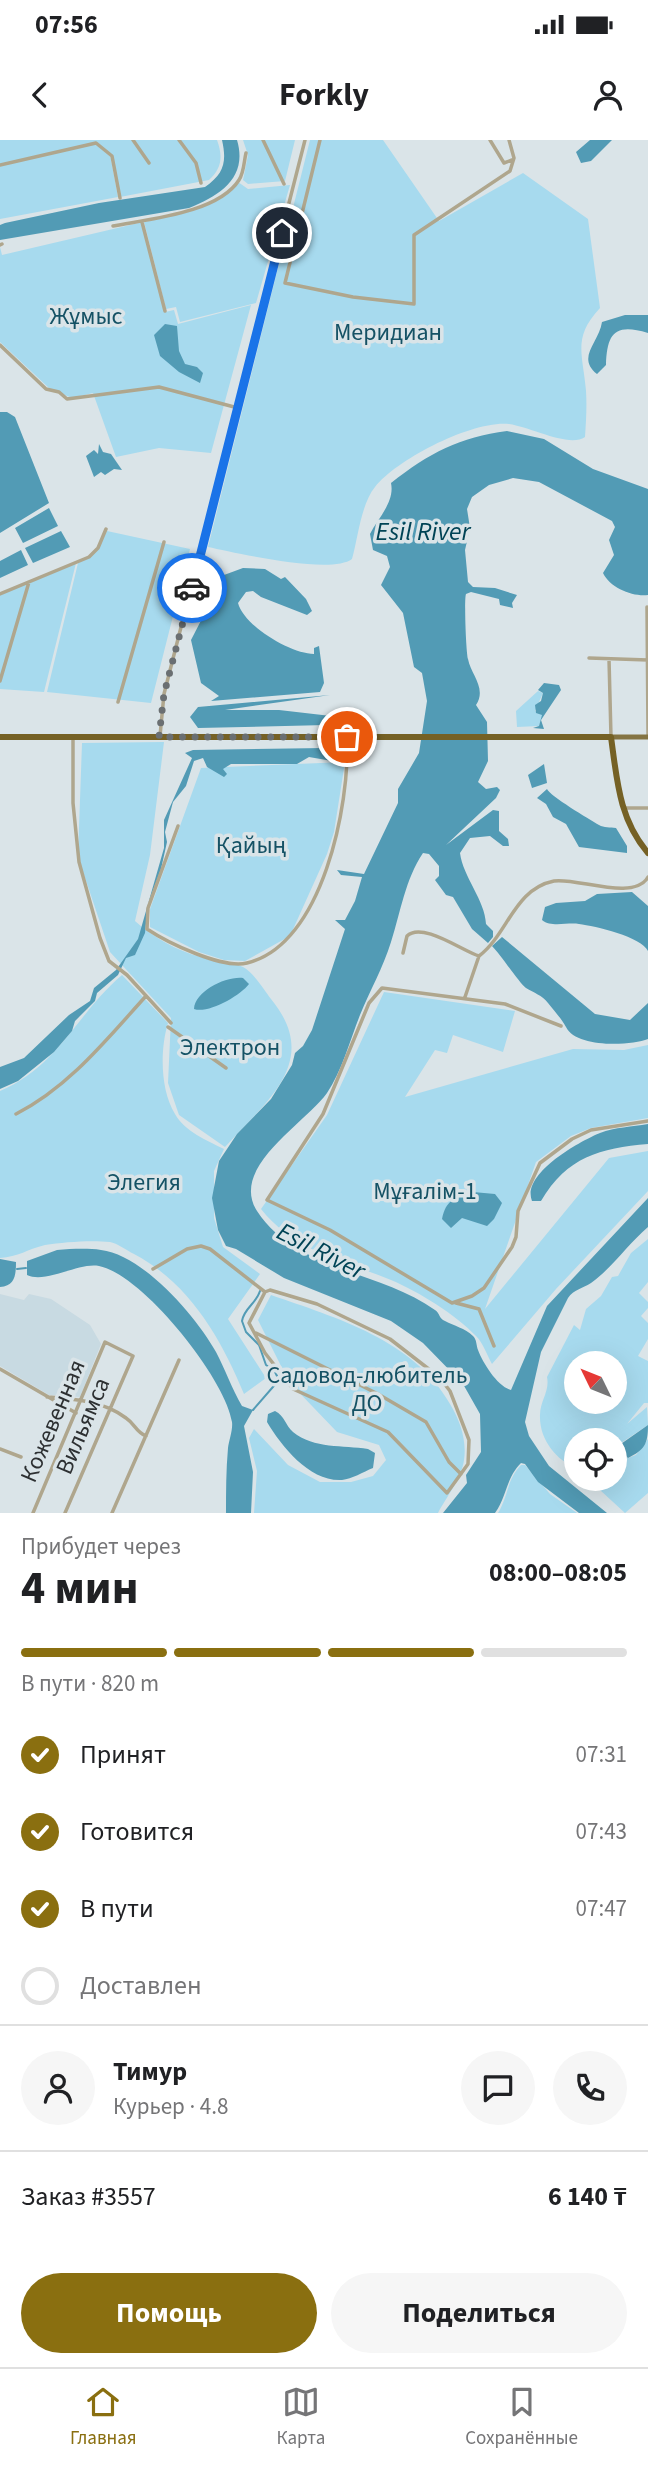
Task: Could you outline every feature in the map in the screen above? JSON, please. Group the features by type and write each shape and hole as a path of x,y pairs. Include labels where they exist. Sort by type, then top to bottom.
{"highway":[{"path":"0,737 611,737 621,808 634,834 648,853"}],"main road":[{"path":"611,737 648,736"}],"street":[{"path":"133,140 149,163"},
{"path":"179,140 195,163 201,183"},
{"path":"263,140 284,184"},
{"path":"159,737 164,694 305,140"},
{"path":"320,140 285,283 354,297 414,304 414,235 510,171 512,150 509,140"},
{"path":"490,140 504,163 512,160"},
{"path":"0,164 96,143 113,156 120,198"},
{"path":"113,226 190,210 222,198 240,179 246,153"},
{"path":"142,221 166,311"},
{"path":"0,345 46,389 59,392 67,399 159,387 238,408"},
{"path":"0,594 89,557 101,543 106,529"},
{"path":"118,702 164,542"},
{"path":"0,681 29,582"},
{"path":"647,607 648,736"},
{"path":"589,657 648,660"},
{"path":"609,659 611,737"},
{"path":"74,736 73,803 79,862 109,961 146,996 169,1025 226,1068"},
{"path":"178,825 148,908 147,929 203,956 245,964 253,961 292,937 324,875 343,811 348,762 347,737"},
{"path":"621,808 648,808"},
{"path":"465,997 478,956 489,947 523,898 552,881 568,881 607,889 640,885 648,877"},
{"path":"403,953 407,936 418,932 464,946 478,956"},
{"path":"494,1346 479,1309 453,1303 330,1230 267,1200 323,1114 369,1003 382,988 505,1004 561,1026"},
{"path":"16,1114 38,1103 76,1072 146,996"},
{"path":"453,1303 484,1288 512,1247 516,1237 518,1211 540,1164 572,1139 591,1130 648,1121"},
{"path":"153,1269 187,1249 201,1246 211,1249 265,1292"},
{"path":"270,1290 317,1304 390,1339 439,1377 450,1391 469,1440 468,1464 446,1493 388,1432 293,1389 265,1353 249,1320 265,1292 270,1290"},
{"path":"254,1332 378,1394 426,1422 449,1462 461,1474"},
{"name":"Кожевенная","path":"33,1513 105,1342 132,1353"},
{"name":"Вильямса","path":"65,1513 132,1353"},
{"path":"112,1513 179,1360"},
{"path":"0,1369 76,1412"},
{"path":"47,1397 81,1399 109,1410 126,1417 146,1436"},
{"path":"0,1449 21,1457"}],"shaded area":[{"path":"0,1294 24,1300 29,1294 51,1299 90,1325 101,1344 80,1397 49,1395 0,1366"}],"green space":[{"path":"0,140 217,140 220,162 217,171 209,180 120,197 113,156 99,144 110,154 118,197 0,219"},
{"path":"243,140 295,140 285,181 248,184 243,180 248,155"},
{"name":"Меридиан","path":"310,140 383,140 439,221 523,173 588,219 600,308 582,338 586,397 585,437 578,440 560,439 518,426 494,424 476,428 437,444 400,465 375,487 363,512 352,559 325,565 283,561 208,547"},
{"path":"238,182 248,189 290,185 256,303 180,322 176,307 166,309 144,222 206,205"},
{"name":"Жұмыс","path":"143,222 165,312 174,310 178,324 251,305 211,453 159,448 116,457 93,393 72,398 50,389 0,342 0,247 2,255"},
{"path":"107,531 190,549 151,703 47,692 78,563 97,551"},
{"path":"76,563 44,692 0,689 0,595"},
{"path":"538,691 543,693 535,711 543,714 539,726 517,727 516,711"},
{"name":"Электрон","path":"164,742 150,855 135,921 157,938 183,951 247,969 285,1021 291,1042 290,1061 283,1079 257,1113 225,1147 179,1115 168,1083 171,1018 110,952 78,857 82,743"},
{"name":"Қайың","path":"345,762 334,832 327,854 290,936 245,961 224,960 199,952 150,927 150,909 201,768"},
{"name":"Элегия","path":"122,975 168,1023 164,1045 164,1082 175,1114 190,1130 224,1149 214,1171 214,1218 223,1247 260,1274 228,1319 266,1378 244,1394 214,1333 187,1296 154,1266 122,1247 110,1242 69,1242 45,1245 0,1258 0,1091 38,1068"},
{"name":"Мұғалім-1","path":"384,992 515,1011 503,1052 453,1035 447,1053 435,1050 405,1097 573,1049 624,1050 648,1045 648,1118 591,1128 571,1136 536,1162 485,1309 609,1158 648,1151 648,1191 556,1289 492,1364 476,1336 436,1304 391,1280 304,1245 274,1223 261,1209 327,1115"},
{"path":"648,1239 648,1282 639,1293 648,1302 648,1308 641,1316 648,1323 648,1339 638,1356 648,1361 648,1403 644,1403 627,1424 647,1407 648,1425 627,1439 627,1428 564,1428 564,1461 550,1448 540,1424 547,1377 574,1325 580,1330 586,1309 601,1296 612,1277 618,1276 631,1253"},
{"name":"Садовод-любитель ДО","path":"271,1295 372,1334 416,1363 435,1382 457,1417 464,1438 465,1453 463,1467 438,1513 254,1513 257,1471 249,1438 254,1429 288,1465 320,1482 351,1482 373,1476 386,1460 379,1445 337,1432 289,1382 258,1320"},
{"path":"648,1439 648,1493 625,1513 601,1491 627,1491 627,1457 636,1455"},
{"path":"521,1465 525,1465 550,1494 577,1513 498,1513 513,1476"}],"water":[{"path":"222,140 237,140 239,164 229,183 201,203 189,208 0,240 0,225 5,223 99,203 205,187 222,167"},
{"path":"590,140 612,140 591,161 581,163 576,152"},
{"path":"625,315 648,315 648,333 628,329 615,333 608,345 606,365 597,374 588,362 602,322"},
{"path":"165,324 177,326 179,351 185,364 197,367 203,373 200,383 179,372 160,356 154,335"},
{"path":"0,412 7,412 15,417 49,503 0,533"},
{"name":"Esil River","path":"507,431 544,439 593,469 648,489 648,595 636,595 622,590 611,583 603,573 614,555 609,540 615,527 612,521 539,482 513,478 489,485 472,497 467,509 470,528 465,550 468,582 473,587 495,588 517,595 512,603 513,608 500,605 499,599 471,592 466,594 468,659 479,687 476,705 487,722 488,761 478,782 486,789 497,787 500,790 496,798 446,845 493,810 499,811 499,831 508,839 509,846 503,846 490,836 470,838 460,853 465,871 482,906 486,924 493,931 493,937 488,943 472,929 453,897 446,895 435,880 439,876 439,866 429,854 423,853 404,896 388,952 337,1075 317,1105 261,1162 253,1178 251,1195 257,1211 274,1231 294,1246 316,1258 413,1297 437,1311 443,1320 470,1333 491,1373 511,1390 547,1306 648,1198 648,1227 599,1277 568,1298 541,1352 525,1422 529,1436 549,1466 564,1478 564,1491 580,1491 607,1513 579,1513 538,1482 525,1464 521,1463 512,1475 495,1513 443,1513 467,1483 466,1475 481,1452 480,1414 463,1384 423,1343 391,1321 284,1278 236,1249 226,1246 218,1230 212,1198 219,1161 237,1134 271,1099 292,1065 295,1053 303,1046 312,1030 345,929 335,920 345,920 355,901 362,877 341,875 337,870 364,874 398,803 398,789 419,753 427,701 422,673 414,667 403,613 381,585 390,567 387,556 373,550 370,534 391,497 391,483 446,448"},
{"path":"99,444 103,452 111,454 122,470 114,469 105,475 101,472 94,477 86,456 94,450 98,454"},
{"path":"49,508 58,526 23,543 15,528"},
{"path":"61,531 70,547 33,563 25,548"},
{"path":"21,550 28,565 0,578 0,561"},
{"path":"243,568 265,569 281,579 285,577 306,599 312,611 307,615 261,597 253,591 246,592 238,603 249,621 281,644 314,654 314,648 319,646 324,683 320,692 211,701 219,696 201,683 191,640 208,607 211,585 224,575"},
{"path":"544,683 559,685 561,690 541,720 544,729 533,728 539,726 542,715 536,713 535,705 541,701 543,693 538,690"},
{"path":"330,695 225,710 279,710 331,716 330,723 326,725 198,728 190,717 198,707"},
{"path":"324,748 335,756 332,761 309,757 297,764 231,764 223,769 227,774 224,777 207,767 203,758 194,761 186,786 173,802 165,832 167,842 161,869 148,904 164,848 164,820 192,758 185,753 193,750"},
{"path":"544,764 547,783 532,788 528,775"},
{"path":"547,789 562,802 599,825 616,828 627,846 627,853 579,847 566,824 553,817 546,804 537,798"},
{"path":"632,892 648,906 648,951 637,941 606,930 579,924 550,924 542,920 545,907 556,903 585,901 597,894"},
{"path":"148,904 145,933 135,955 126,958 118,975 97,993 95,1001 75,1021 72,1031 54,1052 18,1081 0,1089 0,1067 24,1058 69,1015 90,1001 94,988 116,970 138,939"},
{"path":"502,937 595,1014 630,1020 648,1003 648,1039 604,1044 580,1039 572,1034 546,1000 523,985 492,946"},
{"path":"243,978 249,984 231,999 207,1009 194,1009 200,996 212,986 228,979"},
{"path":"648,1124 648,1144 615,1148 586,1158 562,1174 541,1201 532,1201 531,1191 535,1180 567,1151 606,1131"},
{"path":"473,1192 495,1194 502,1203 494,1219 487,1226 462,1218 451,1228 442,1219 446,1208 456,1198"},
{"path":"96,1249 117,1254 151,1275 196,1322 216,1352 242,1406 253,1410 244,1426 253,1472 251,1513 226,1513 227,1456 232,1422 215,1381 199,1356 158,1308 117,1273 91,1266 43,1277 27,1275 27,1261 57,1250"},
{"path":"0,1259 16,1262 16,1271 12,1282 0,1287"},
{"path":"275,1411 293,1432 310,1441 368,1449 375,1453 373,1468 342,1480 330,1479 308,1469 289,1452 267,1422 268,1414"},
{"path":"648,1425 646,1442 638,1452 628,1458 627,1440"}],"waterway":[{"path":"17,1269 26,1268"},
{"path":"253,1410 279,1380 274,1370 266,1365 259,1345 246,1332 242,1321 260,1291"}],"way so far":[{"path":"192,588 164,694 159,737 347,737"}],"route":[{"path":"192,588 282,233"}]}
